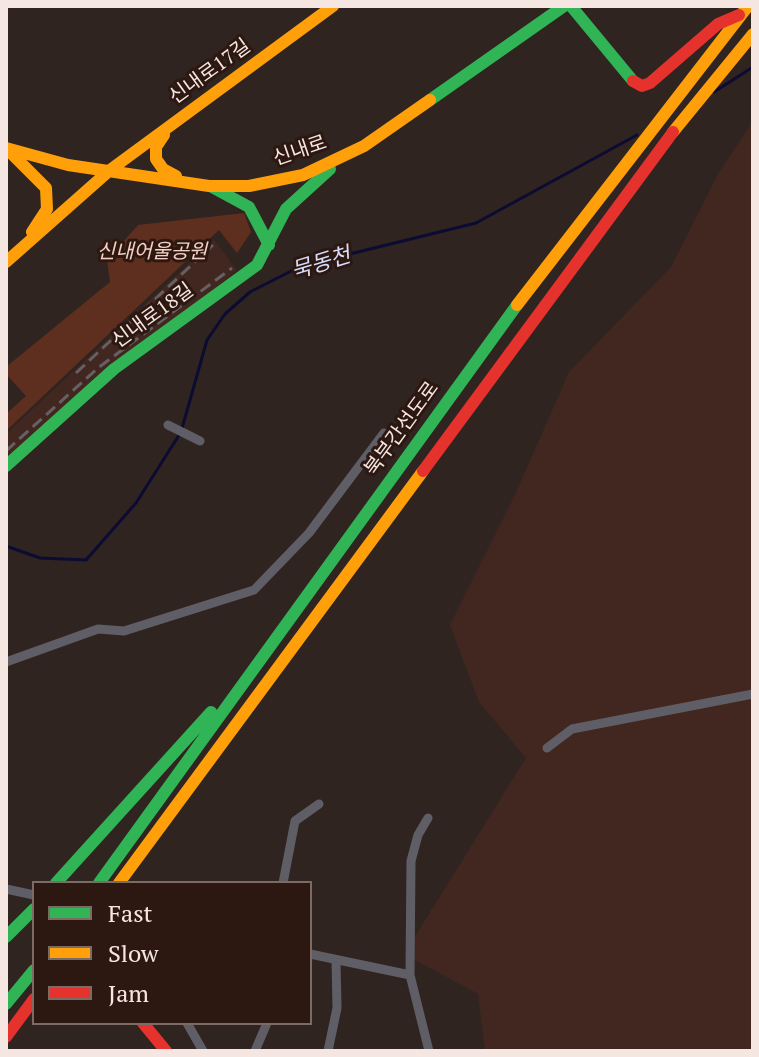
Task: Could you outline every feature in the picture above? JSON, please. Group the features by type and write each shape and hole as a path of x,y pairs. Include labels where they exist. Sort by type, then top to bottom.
{"main road":[{"name":"신내로17길","path":"6,262 110,170 333,6"},
{"name":"신내로","path":"6,149 68,165 209,186 273,182 303,175 344,157 564,6"},
{"path":"571,6 633,81 642,86 650,83 718,24 744,10"},
{"name":"북부간선도로","path":"100,881 586,212 744,10"},
{"name":"북부간선도로","path":"123,881 637,181 753,34"},
{"path":"175,123 158,143 155,156 163,169 186,181"},
{"path":"6,149 43,184 49,199 45,213 22,248"},
{"name":"신내로18길","path":"6,466 69,406 136,352 252,269 290,205 344,157"},
{"path":"209,186 249,207 269,245"},
{"path":"58,881 258,661"},
{"path":"6,937 32,911"},
{"path":"6,1004 32,972"},
{"path":"9,1033 32,1002"},
{"path":"9,1033 32,1022"},
{"path":"145,1025 166,1051"},
{"path":"157,1025 177,1051"}],"street":[{"path":"168,425 200,441"},
{"path":"6,662 98,629 124,631 254,590 309,533 384,433"},
{"path":"547,748 572,729 753,694"},
{"path":"283,881 295,821 319,804"},
{"path":"428,818 418,835 411,861 410,975 429,1051"},
{"path":"6,889 32,895"},
{"path":"312,954 410,975"},
{"path":"328,1051 338,1000 336,960"},
{"path":"188,1025 203,1051"},
{"path":"255,1051 266,1025"}],"shaded area":[{"path":"753,121 753,1051 485,1051 478,994 404,954 526,758 479,702 450,625 514,497 569,372 671,267 718,174"},
{"path":"214,240 237,270 6,461 6,434"}],"green space":[{"name":"신내어울공원","path":"244,213 251,232 237,253 219,230 6,431 6,414 26,396 6,374 6,367 110,282 107,260 138,225"}],"waterway":[{"name":"묵동천","path":"714,92 753,67"},
{"name":"묵동천","path":"6,546 40,558 86,560 136,503 181,432 207,340 225,314 250,292 301,266 476,223 637,135"}],"railway":[{"path":"76,373 213,245"},
{"path":"6,451 98,368 232,268"}],"traffic: fast":[{"path":"430,100 564,6"},
{"path":"571,6 633,81"},
{"path":"6,466 114,369 257,265 286,209 330,169"},
{"path":"212,187 249,207 269,245"},
{"path":"100,881 517,305"},
{"path":"58,881 211,712"},
{"path":"6,937 32,911"},
{"path":"6,1004 32,972"}],"traffic: slow":[{"path":"6,262 110,170 333,6"},
{"path":"517,305 748,6"},
{"path":"673,132 753,34"},
{"path":"6,148 68,165 209,186 249,186 303,175 364,146 430,100"},
{"path":"164,135 156,147 156,159 163,169 176,176"},
{"path":"9,151 46,188 47,209 32,232"},
{"path":"120,881 423,471"}],"traffic: jam":[{"path":"633,81 642,86 650,83 718,24 739,15"},
{"path":"423,471 673,132"},
{"path":"6,1037 32,1002"},
{"path":"145,1025 166,1051"}]}
